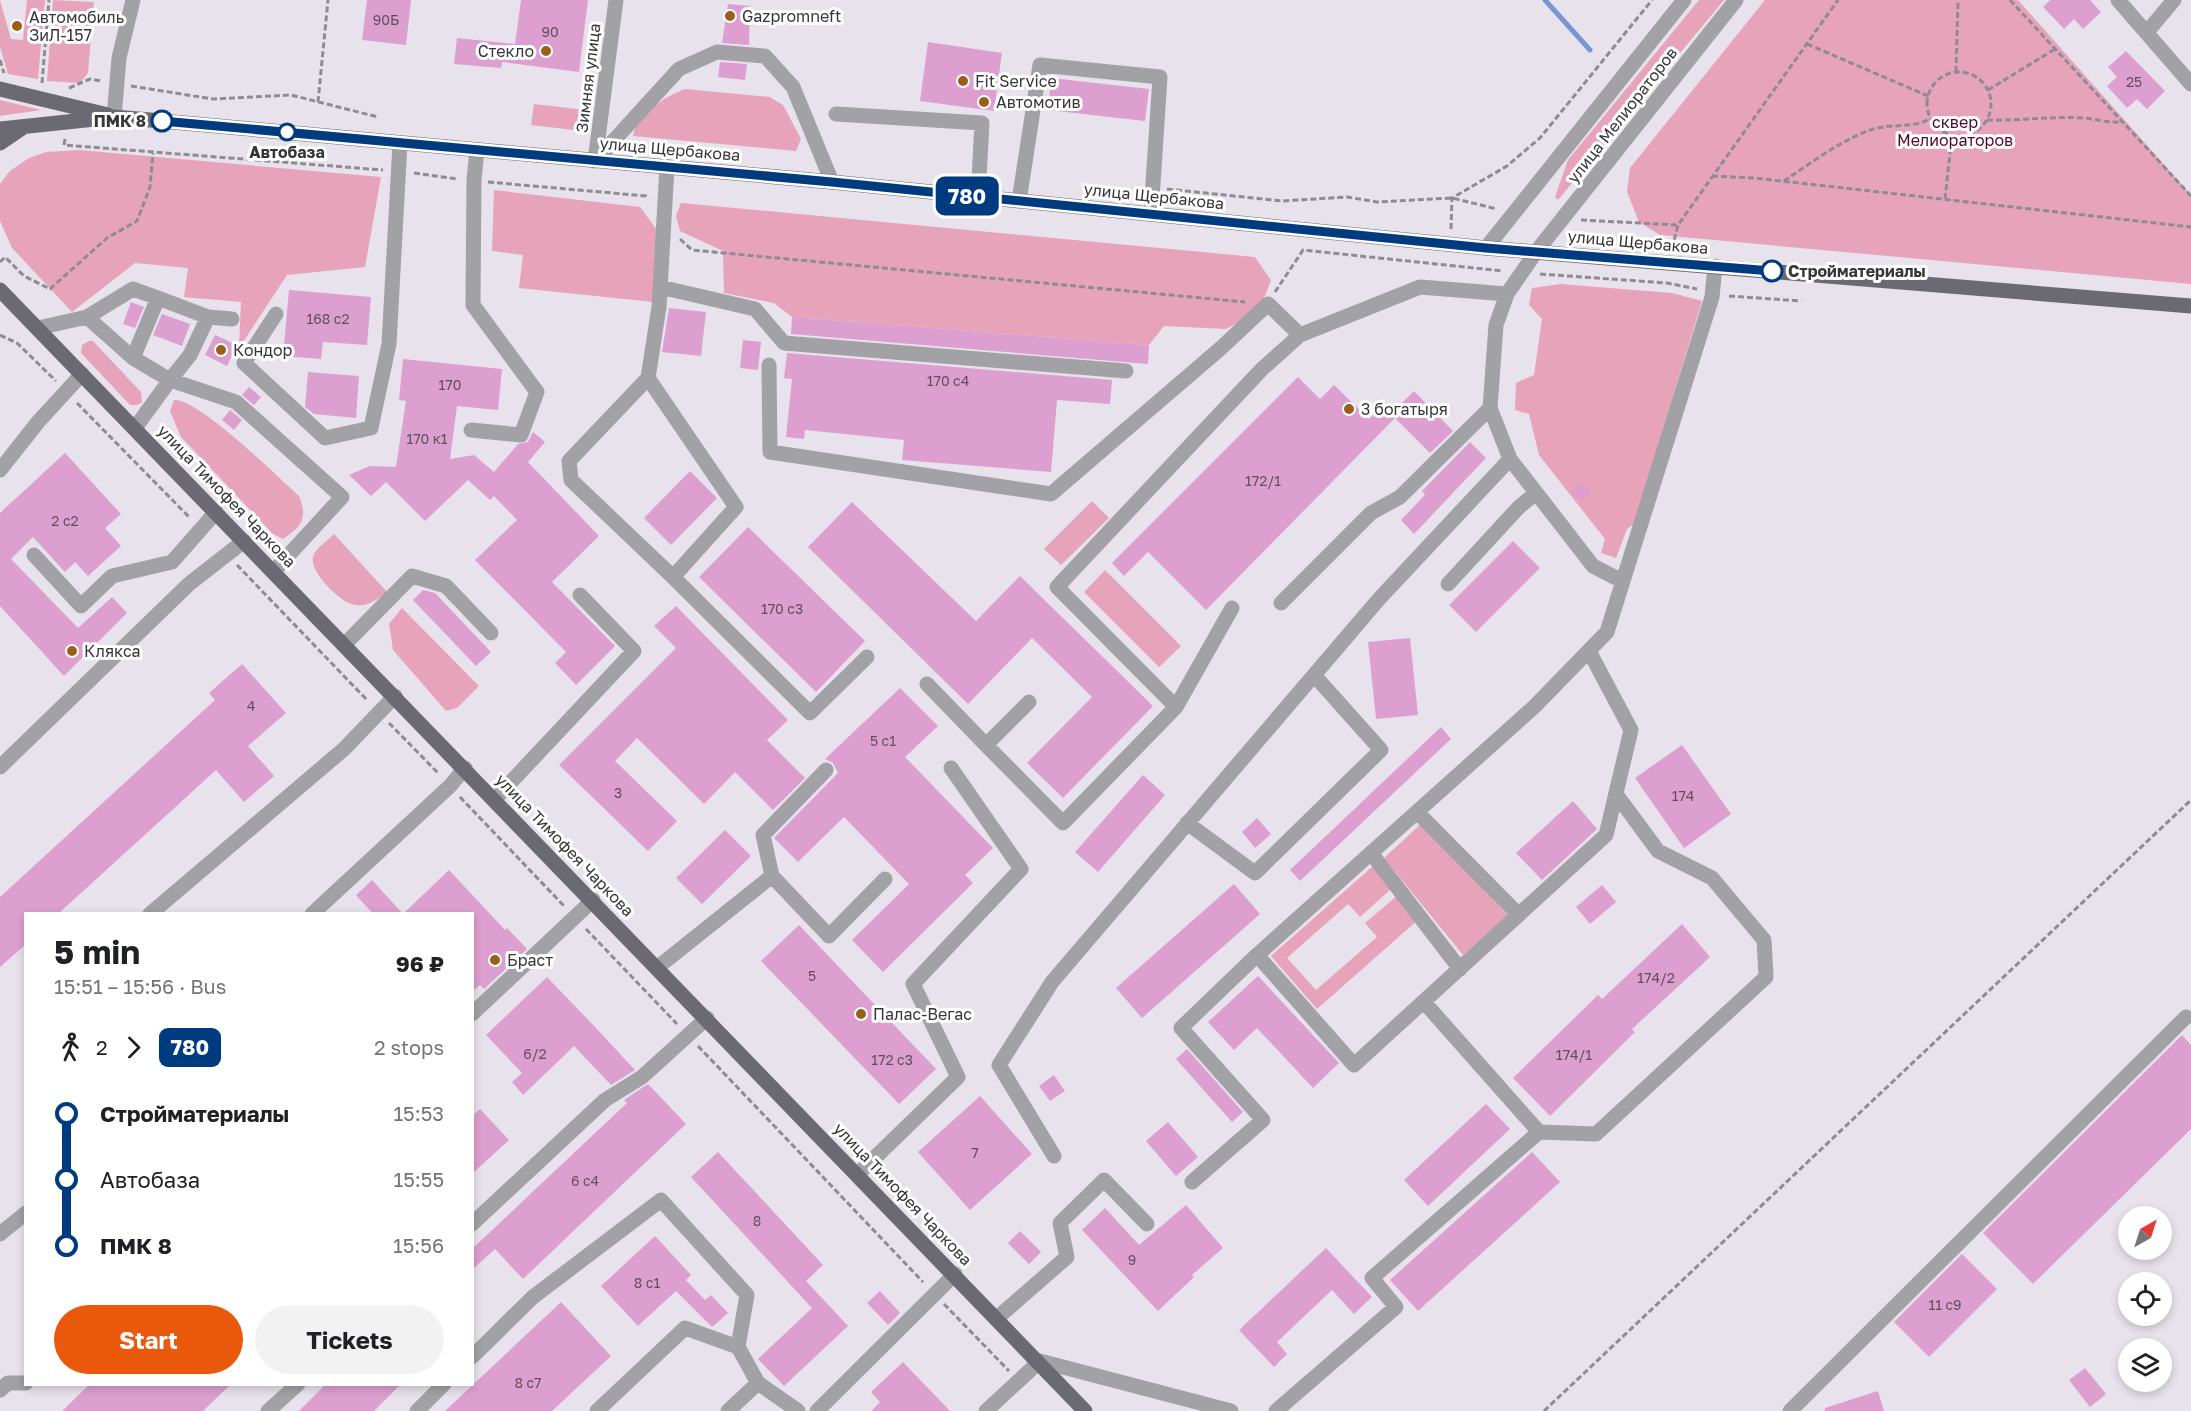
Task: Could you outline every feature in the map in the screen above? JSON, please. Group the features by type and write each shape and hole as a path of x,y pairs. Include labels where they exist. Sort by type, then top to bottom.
{"main road":[{"path":"2,82 114,117"},
{"name":"улица Щербакова","path":"114,117 832,182 1486,248 2191,306"},
{"path":"0,129 114,117"},
{"path":"0,143 26,125"},
{"path":"0,282 17,306"},
{"path":"0,290 17,306"},
{"name":"улица Тимофея Чаркова","path":"17,306 1040,1361 1085,1411"}],"street":[{"path":"114,117 119,58 133,0"},
{"name":"Зимняя улица","path":"595,161 616,0"},
{"name":"улица Мелиораторов","path":"1486,248 1684,0"},
{"name":"улица Мелиораторов","path":"1490,408 1496,326 1507,294 1536,252 1736,0"},
{"path":"2118,0 2191,84"},
{"path":"2147,32 2174,0"},
{"path":"595,161 679,69 717,52 765,56 793,87 832,182"},
{"path":"1019,201 1040,65 1160,77 1151,214"},
{"path":"836,114 982,123 978,197"},
{"path":"276,314 244,363 325,438 371,428 389,344 400,143"},
{"path":"471,430 521,435 537,392 473,305 474,180 477,150"},
{"path":"668,167 660,287 648,378 569,461 571,480 810,713 867,657"},
{"path":"1192,1182 1263,1120 1181,1028 1257,955 1534,707 1607,632 1712,297 1715,266"},
{"path":"660,287 755,309 784,343 1126,371"},
{"path":"1176,706 1057,587 1262,369 1300,335 1420,287 1507,294"},
{"path":"38,328 87,317 133,289 208,317 232,319"},
{"path":"133,358 158,298"},
{"path":"769,365 770,452 1051,494 1221,348 1268,304 1300,335"},
{"path":"87,317 133,358 170,380 236,402 342,497 274,571"},
{"path":"135,428 190,355 208,317"},
{"path":"0,470 82,374"},
{"path":"648,378 736,507 673,577"},
{"path":"1281,603 1371,513 1400,497 1490,408 1510,459 1593,566 1622,581"},
{"path":"1054,1155 999,1065 1052,982 1379,599 1510,459"},
{"path":"1448,584 1519,507 1536,493"},
{"path":"34,555 81,606 112,576 172,562 216,512"},
{"path":"0,767 189,584 228,556 244,540"},
{"path":"345,644 412,576 446,586 491,633"},
{"path":"495,799 634,651 580,595"},
{"path":"927,684 1064,823 1176,706 1232,608"},
{"path":"1257,955 1354,1065 1424,1002 1606,835 1631,730 1589,651"},
{"path":"1187,823 1254,873 1381,750 1314,675"},
{"path":"152,912 344,749 395,696"},
{"path":"986,746 1029,702"},
{"path":"314,912 450,786 465,768"},
{"path":"858,1174 958,1077 913,984 1021,869 951,768"},
{"path":"826,770 763,835 772,876 830,936 885,879"},
{"path":"1276,1411 1396,1307 1371,1278 1539,1132 1596,1134 1766,977 1764,940 1712,878 1658,851 1616,794"},
{"path":"1418,812 1518,915"},
{"path":"1371,853 1460,969"},
{"path":"658,967 772,876"},
{"path":"474,1012 593,900"},
{"path":"1424,1002 1539,1132"},
{"path":"1790,1411 2186,1017"},
{"path":"474,1222 605,1100 642,1077 707,1018"},
{"path":"997,1318 1067,1257 1060,1223 1104,1180 1147,1224"},
{"path":"474,1355 533,1297 661,1200 747,1295 738,1347 758,1383 798,1411"},
{"path":"0,1234 24,1215"},
{"path":"816,1411 955,1274"},
{"path":"597,1411 685,1328 738,1347"},
{"path":"986,1411 1040,1361 1231,1411"},
{"path":"0,1390 8,1383 24,1383"},
{"path":"728,1411 758,1383"},
{"path":"268,1411 296,1386"},
{"path":"417,1411 442,1386"}],"path":[{"path":"42,84 50,0"},
{"path":"318,102 327,0"},
{"path":"1452,198 1507,166 1540,138 1653,0"},
{"path":"1667,283 1668,263 1678,225 1838,0"},
{"path":"1956,72 1958,0"},
{"path":"2010,0 2191,196"},
{"path":"1807,44 1928,96"},
{"path":"1988,90 2055,49"},
{"path":"0,60 2,82"},
{"path":"1956,72 1968,73 1980,79 1988,90 1991,101 1987,120 1974,133 1952,135 1938,129 1930,119 1927,107 1928,96 1934,83 1943,76 1956,72"},
{"path":"69,88 90,79 213,99 291,95 378,117"},
{"path":"1987,120 2083,118 2105,123 2121,122"},
{"path":"1783,182 1851,139 1871,130 1919,125 1930,119"},
{"path":"1945,200 1952,135"},
{"path":"0,262 5,257 24,276 50,289 107,238 137,221 150,187 153,153 399,172 646,196 664,225 692,250 1268,304"},
{"path":"1712,176 2191,227"},
{"path":"1153,187 1282,201 1347,197 1377,202 1452,198 1514,213"},
{"path":"1449,265 1452,198"},
{"path":"1562,219 1678,225"},
{"path":"0,335 17,343 201,529"},
{"path":"228,556 1018,1381"},
{"path":"1544,1411 2191,800"}],"green space":[{"path":"0,0 11,39 23,40 27,0 45,0 38,79 8,74 0,47"},
{"path":"53,0 94,2 88,73 80,83 47,81"},
{"path":"1699,0 1724,0 1558,200 1555,197 1568,160"},
{"name":"сквер Мелиораторов","path":"1765,0 2018,0 2191,195 2191,284 1660,235 1639,222 1627,192 1630,168"},
{"path":"685,89 770,97 783,105 801,139 796,151 633,136 635,128 646,113 669,96"},
{"path":"0,100 41,110 0,116"},
{"path":"534,104 586,110 583,131 531,125"},
{"path":"79,150 381,177 365,267 287,275 239,348 241,302 184,297 188,268 135,263 72,312 12,248 0,221 0,184 10,171 29,158 46,152"},
{"path":"494,190 640,207 660,234 653,302 519,288 523,255 492,251"},
{"path":"681,203 1255,257 1271,280 1259,312 1226,329 1164,326 1149,345 792,317 774,303 724,293 723,251 680,231 676,216"},
{"path":"1560,284 1672,293 1702,301 1634,524 1627,529 1616,558 1601,553 1605,539 1539,455 1529,414 1515,410 1516,383 1534,375 1542,319 1529,305 1532,288"},
{"path":"93,341 141,392 142,402 138,405 130,405 81,353 82,345"},
{"path":"174,400 201,411 219,424 299,496 303,516 295,530 283,539 273,534 181,437 170,411"},
{"path":"1092,501 1109,518 1061,565 1044,549"},
{"path":"334,534 387,592 365,605 354,605 337,595 324,582 314,567 314,554"},
{"path":"1105,570 1181,646 1159,667 1084,592"},
{"path":"402,608 479,686 457,708 446,711 393,650 389,624"},
{"path":"1421,824 1508,915 1463,955 1384,858"},
{"path":"1373,866 1392,888 1360,917 1348,904 1287,958 1316,990 1377,937 1365,923 1398,895 1419,919 1317,1009 1271,956"}],"building":[{"path":"367,0 411,0 406,45 362,40"},
{"path":"521,0 588,0 579,72 502,62 501,68 454,64 457,38 515,44"},
{"path":"2050,0 2090,0 2101,12 2083,29 2074,19 2064,29 2043,7"},
{"path":"728,4 750,6 749,45 722,43"},
{"path":"928,42 1002,53 994,111 920,101"},
{"path":"2126,51 2165,91 2147,109 2137,99 2127,108 2107,86 2117,77 2108,67"},
{"path":"720,62 747,64 745,80 718,77"},
{"path":"1051,78 1149,89 1145,121 1048,110"},
{"path":"289,290 371,297 367,345 323,342 321,359 283,356"},
{"path":"131,302 144,307 135,328 123,324"},
{"path":"669,308 706,312 701,356 662,352"},
{"path":"162,314 190,324 182,346 153,335"},
{"path":"792,317 1149,345 1148,364 791,334"},
{"name":"Кондор","path":"215,335 237,345 227,366 205,355"},
{"path":"743,340 761,342 758,370 740,368"},
{"path":"787,353 1112,380 1110,404 1057,400 1051,472 902,460 904,440 805,430 804,439 786,437 792,379 784,378"},
{"path":"403,359 502,369 498,410 457,406 450,459 474,455 494,472 518,444 528,442 533,432 545,442 528,462 599,536 552,582 615,646 576,685 555,663 566,652 475,560 517,520 494,496 490,500 468,480 425,521 386,482 371,496 349,475 370,466 396,467 406,401 399,400"},
{"path":"308,372 359,376 356,418 314,414 305,407"},
{"path":"1298,377 1320,399 1334,385 1369,419 1386,402 1394,411 1414,391 1453,431 1430,453 1395,418 1206,610 1148,552 1124,576 1112,563"},
{"path":"249,387 261,397 254,405 242,395"},
{"path":"230,410 242,420 234,430 222,420"},
{"path":"1470,442 1486,458 1414,534 1401,520 1425,495 1422,491"},
{"path":"65,453 121,514 105,528 121,546 88,576 75,562 65,572 33,537 11,559 78,628 112,597 127,613 64,676 0,606 0,513"},
{"path":"690,471 717,498 671,545 644,518"},
{"path":"1580,482 1591,491 1582,502 1571,493"},
{"path":"852,502 976,621 1020,576 1153,706 1063,798 1027,763 1092,697 1032,638 968,704 808,547"},
{"path":"748,527 865,641 816,692 699,577"},
{"path":"1513,541 1540,568 1476,632 1449,605"},
{"path":"423,590 435,593 491,652 476,666 413,600"},
{"path":"676,606 788,720 767,740 805,778 773,810 735,772 704,804 637,738 615,761 677,821 648,851 559,765 676,648 654,626"},
{"path":"1410,638 1418,715 1376,719 1368,642"},
{"path":"242,664 286,713 248,746 274,776 244,802 216,770 60,912 24,912 24,946 0,967 0,897 215,700 209,693"},
{"path":"900,688 938,726 905,757 993,848 965,875 973,883 883,972 852,940 909,884 844,817 798,862 774,838 838,773 833,763 825,759"},
{"path":"1441,727 1451,739 1300,881 1290,870"},
{"path":"1682,745 1731,814 1684,848 1635,778"},
{"path":"1143,775 1165,795 1098,872 1075,852"},
{"path":"1573,801 1597,829 1542,880 1516,853"},
{"path":"1257,818 1271,834 1255,848 1242,832"},
{"path":"725,830 751,856 702,904 676,878"},
{"path":"449,870 505,930 507,928 527,949 484,989 480,985 474,990 474,912 405,912"},
{"path":"372,880 401,912 371,912 356,895"},
{"path":"1234,884 1260,914 1142,1018 1116,988"},
{"path":"1602,885 1616,902 1590,924 1576,907"},
{"path":"1682,924 1710,957 1632,1029 1635,1032 1550,1116 1513,1078 1598,995 1602,999"},
{"path":"799,925 936,1069 899,1104 761,961"},
{"path":"1258,976 1339,1063 1313,1088 1257,1028 1234,1050 1208,1022"},
{"path":"547,977 635,1070 611,1085 574,1046 523,1095 512,1082 522,1073 486,1035"},
{"path":"2182,1035 2191,1045 2191,1129 2033,1284 1983,1233"},
{"path":"1187,1049 1243,1112 1232,1122 1176,1059"},
{"path":"1054,1075 1065,1091 1050,1101 1039,1086"},
{"path":"648,1084 686,1124 523,1279 495,1249 474,1268 474,1247 627,1103 624,1100"},
{"path":"980,1096 1032,1154 970,1210 918,1152"},
{"path":"1486,1104 1510,1129 1428,1206 1404,1180"},
{"path":"480,1109 509,1140 474,1172 474,1114"},
{"path":"1168,1122 1198,1157 1176,1176 1146,1141"},
{"path":"718,1152 823,1265 806,1281 848,1326 784,1386 758,1359 812,1308 691,1177"},
{"path":"1532,1152 1560,1182 1418,1311 1390,1280"},
{"path":"1186,1205 1223,1248 1192,1275 1194,1277 1158,1311 1082,1230 1105,1208 1139,1245"},
{"path":"1020,1231 1041,1252 1029,1264 1008,1243"},
{"path":"655,1236 691,1275 686,1280 705,1300 711,1295 728,1313 712,1327 676,1291 638,1326 601,1286"},
{"path":"1326,1248 1372,1297 1354,1314 1332,1290 1277,1342 1287,1354 1274,1367 1239,1330"},
{"path":"1962,1254 1997,1289 1929,1357 1894,1322"},
{"path":"880,1291 900,1313 888,1325 867,1303"},
{"path":"561,1302 611,1356 552,1411 445,1411"},
{"path":"903,1362 950,1411 871,1411 880,1402 871,1392"},
{"path":"2085,1368 2106,1394 2090,1407 2069,1380"},
{"path":"88,1386 229,1386 203,1411 62,1411"},
{"path":"324,1386 399,1386 374,1411 299,1411"},
{"path":"1878,1391 1884,1411 1825,1411 1825,1408"}],"waterway":[{"path":"1545,0 1590,50"}],"bus line":[{"name":"780","path":"162,121 832,182 1486,248 1772,271"}],"place":[{"name":"Gazpromneft","path":"730,16"},
{"name":"Автомобиль ЗиЛ-157","path":"17,26"},
{"name":"Стекло","path":"546,51"},
{"name":"Fit Service","path":"963,81"},
{"name":"Автомотив","path":"984,102"},
{"name":"ПМК 8","path":"162,121"},
{"name":"Автобаза","path":"287,132"},
{"name":"Стройматериалы","path":"1772,271"},
{"name":"Кондор","path":"221,350"},
{"name":"3 богатыря","path":"1349,409"},
{"name":"Клякса","path":"72,651"},
{"name":"Браст","path":"495,960"},
{"name":"Палас-Вегас","path":"861,1014"}]}
